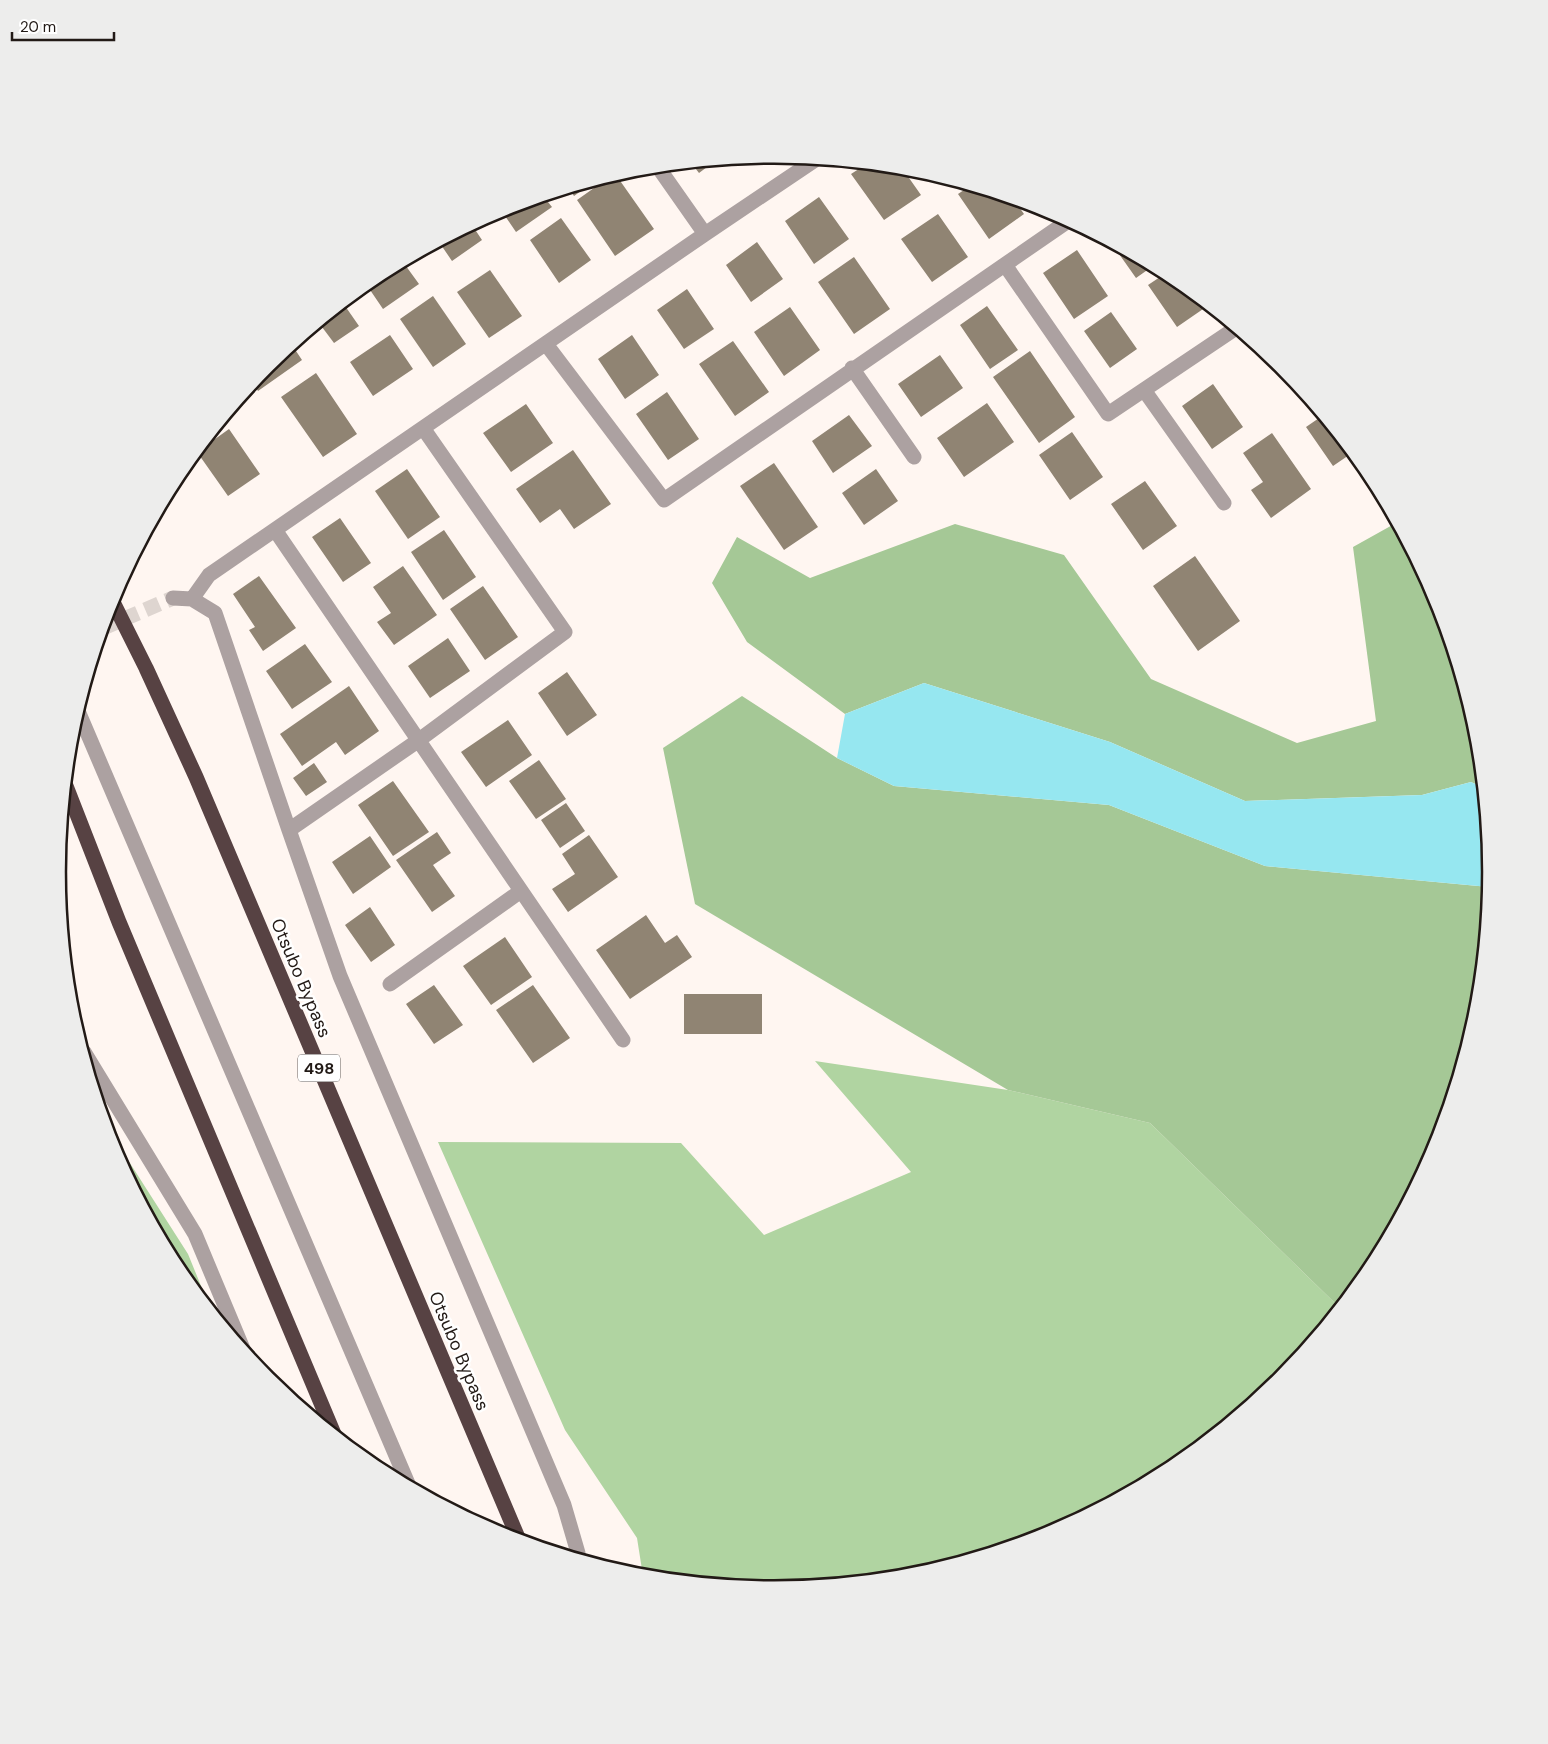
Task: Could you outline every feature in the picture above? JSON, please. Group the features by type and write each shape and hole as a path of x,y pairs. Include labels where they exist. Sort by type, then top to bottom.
{"highway":[{"name":"Otsubo Bypass","path":"117,610 196,777 515,1530"},
{"path":"70,797 123,931 329,1422"}],"street":[{"path":"192,599 209,575 704,234 807,165"},
{"path":"662,173 704,234"},
{"path":"546,344 664,500 852,368 1062,225"},
{"path":"1005,265 1108,414 1231,332"},
{"path":"852,368 914,457"},
{"path":"1144,390 1224,503"},
{"path":"288,830 419,740 564,632 423,428"},
{"path":"275,530 623,1040"},
{"path":"173,598 192,599 215,613 288,830 340,976 564,1505 577,1552"},
{"path":"83,722 404,1475"},
{"path":"390,984 521,891"},
{"path":"95,1070 194,1234 235,1330"}],"green space":[{"path":"955,524 1064,555 1151,679 1297,743 1376,721 1353,547 1391,526 1409,559 1428,601 1458,689 1476,784 1471,782 1422,795 1245,801 1110,742 924,683 845,714 747,642 712,583 737,537 810,578"},
{"path":"742,696 837,758 894,786 1109,805 1265,866 1481,886 1476,964 1468,1010 1458,1055 1444,1099 1428,1143 1409,1185 1387,1226 1335,1303 1150,1123 1008,1090 695,904 663,748"},
{"path":"815,1061 1008,1090 1150,1123 1335,1303 1306,1339 1274,1372 1241,1404 1205,1433 1128,1485 1087,1507 1045,1526 957,1556 866,1574 774,1580 682,1574 642,1567 637,1538 565,1430 438,1142 681,1143 764,1235 911,1172"},
{"path":"127,1158 188,1254 201,1286 161,1226"}],"water":[{"path":"924,683 1110,742 1245,801 1422,795 1471,782 1476,784 1480,826 1481,886 1265,866 1109,805 894,786 837,758 845,714"}],"building":[{"path":"706,168 699,173 696,169"},
{"path":"858,169 909,177 921,195 884,220 851,174"},
{"path":"621,181 654,229 615,256 577,200 595,187"},
{"path":"964,190 1020,209 1024,214 989,239 958,194"},
{"path":"819,197 849,239 814,264 785,221"},
{"path":"548,202 552,207 516,232 506,217"},
{"path":"938,214 968,257 932,282 901,239"},
{"path":"561,218 591,260 559,283 530,240"},
{"path":"476,230 482,240 452,261 442,247"},
{"path":"757,242 783,279 751,302 726,265"},
{"path":"1077,250 1108,296 1074,319 1043,273"},
{"path":"1119,254 1146,271 1136,278"},
{"path":"854,257 890,309 854,334 818,282"},
{"path":"407,267 419,284 383,309 371,291"},
{"path":"490,270 522,316 489,338 457,292"},
{"path":"1158,278 1203,309 1177,327 1148,285"},
{"path":"687,289 714,329 684,349 657,310"},
{"path":"433,296 466,344 433,367 400,319"},
{"path":"987,306 1018,350 990,369 960,325"},
{"path":"790,307 820,350 784,376 754,332"},
{"path":"347,308 359,326 334,343 322,328"},
{"path":"1111,312 1137,349 1110,368 1084,331"},
{"path":"390,335 413,369 373,396 350,362"},
{"path":"632,335 659,375 625,399 598,359"},
{"path":"733,341 769,392 735,416 699,364"},
{"path":"296,351 302,360 258,391 257,389"},
{"path":"1030,351 1075,417 1039,443 993,377"},
{"path":"940,355 963,388 921,417 898,384"},
{"path":"316,373 357,434 323,457 281,397"},
{"path":"1213,384 1243,427 1212,449 1182,406"},
{"path":"667,392 699,439 668,460 636,414"},
{"path":"987,403 1014,442 964,477 937,438"},
{"path":"526,404 553,443 511,472 483,433"},
{"path":"849,415 872,446 833,473 812,441"},
{"path":"1317,419 1346,457 1333,466 1306,427"},
{"path":"229,429 260,474 228,496 201,458 214,440"},
{"path":"1072,432 1103,477 1070,500 1039,455"},
{"path":"1272,433 1311,489 1271,518 1251,490 1263,482 1243,453"},
{"path":"573,450 611,504 574,529 560,509 540,523 516,489"},
{"path":"774,463 818,527 784,550 740,486"},
{"path":"407,469 440,517 408,539 375,491"},
{"path":"876,469 898,501 864,525 842,493"},
{"path":"1145,481 1177,526 1143,550 1111,504"},
{"path":"340,518 371,563 343,582 312,537"},
{"path":"444,530 476,577 443,600 411,552"},
{"path":"1195,556 1240,621 1198,651 1153,586"},
{"path":"403,566 437,615 394,645 377,622 391,613 373,587"},
{"path":"259,576 296,628 263,651 249,630 255,627 233,594"},
{"path":"483,586 518,637 485,660 450,609"},
{"path":"448,638 470,671 430,698 408,666"},
{"path":"305,644 332,682 292,709 266,671"},
{"path":"567,672 597,715 567,736 538,693"},
{"path":"349,686 379,731 345,755 336,742 302,766 280,734"},
{"path":"508,720 532,755 486,787 461,752"},
{"path":"539,760 566,799 536,819 509,781"},
{"path":"314,763 327,782 306,796 293,778"},
{"path":"393,781 429,832 393,856 358,805"},
{"path":"566,803 585,831 560,848 541,820"},
{"path":"437,832 451,853 433,865 455,896 432,912 396,860"},
{"path":"589,835 618,877 568,912 552,889 575,874 562,854"},
{"path":"370,836 391,867 353,894 332,862"},
{"path":"370,907 395,945 371,962 345,925"},
{"path":"646,915 665,943 677,935 692,957 630,999 596,950"},
{"path":"505,937 532,977 491,1005 463,966"},
{"path":"434,985 463,1025 434,1044 406,1004"},
{"path":"533,985 570,1038 533,1063 496,1010"},
{"path":"684,994 762,994 762,1034 684,1034"}],"tunnel":[{"path":"112,624 173,598"}]}
